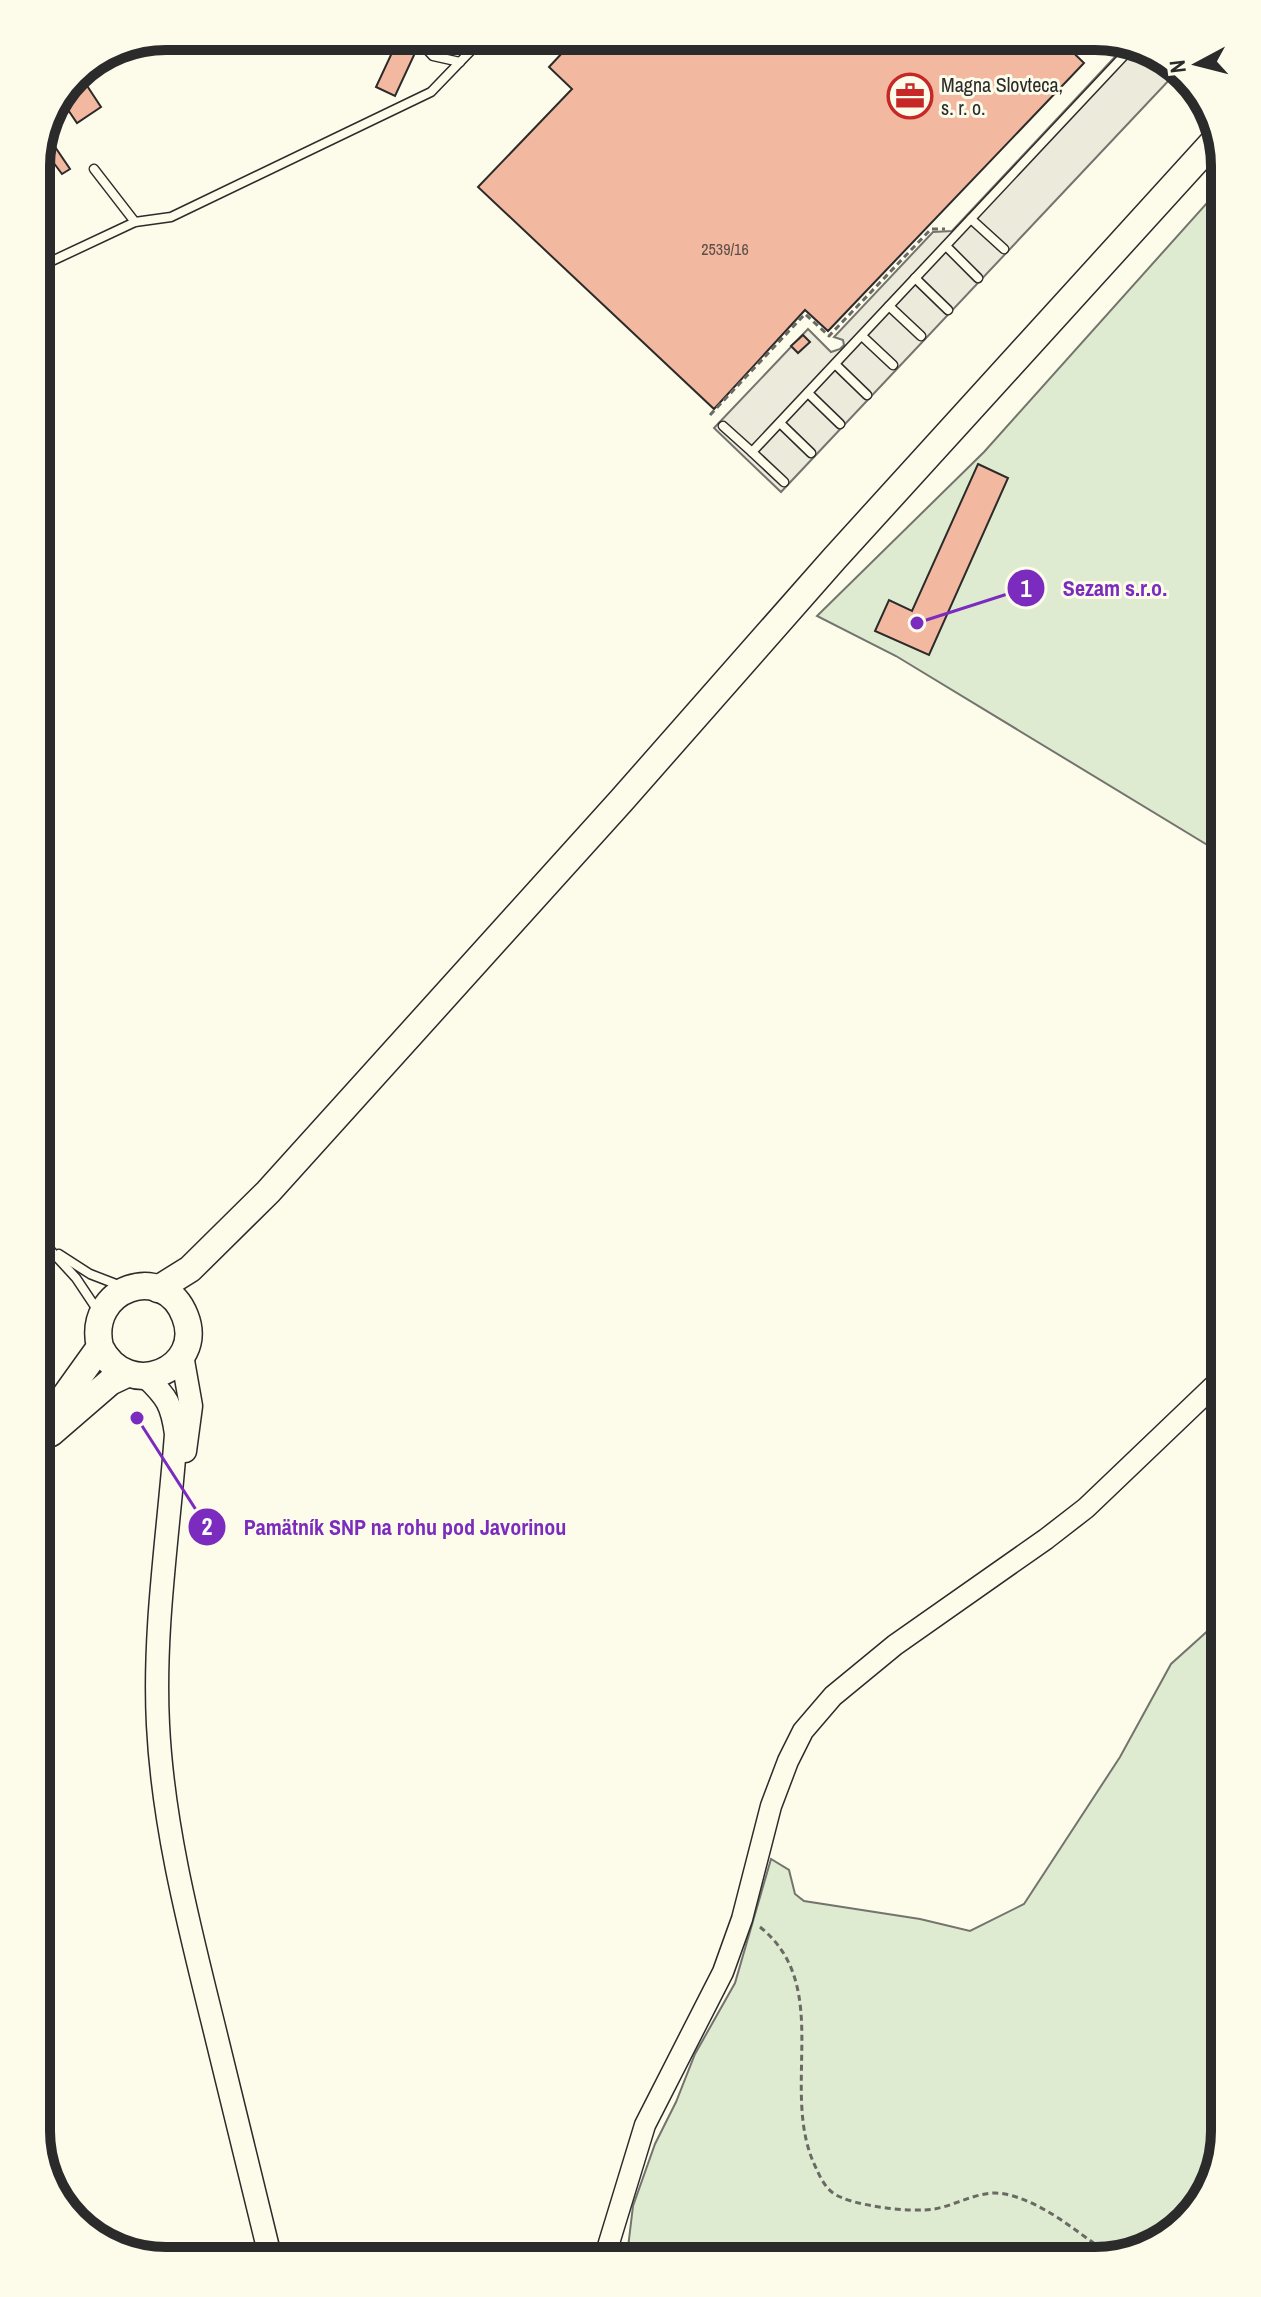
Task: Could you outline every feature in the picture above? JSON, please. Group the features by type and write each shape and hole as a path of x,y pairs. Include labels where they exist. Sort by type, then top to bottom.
{"main road":[{"path":"158,1289 190,1269 268,1192 834,559 1209,146"},
{"path":"186,1316 204,1275 268,1192"},
{"path":"50,1433 110,1382 136,1376 160,1374 173,1366 182,1355 188,1336 186,1316 179,1304 158,1289 148,1286 129,1288 112,1299 101,1316 98,1337 100,1347 111,1364 136,1376 165,1394 173,1411 176,1434 158,1661 158,1727 163,1777 189,1924 268,2247"},
{"path":"50,1417 100,1347"},
{"path":"170,1519 190,1421 189,1392 182,1355"}],"street":[{"path":"608,2247 645,2125 723,1972 742,1919 780,1782 795,1744 818,1712 850,1680 1086,1508 1211,1389"}],"lane":[{"path":"427,50 433,56 460,62"},
{"path":"50,262 135,222 171,217 379,119 431,92 472,50"},
{"path":"752,452 1125,54"},
{"path":"94,169 135,222"},
{"path":"971,219 1004,249"},
{"path":"946,246 978,278"},
{"path":"915,278 948,310"},
{"path":"889,306 921,336"},
{"path":"862,336 893,365"},
{"path":"835,364 867,395"},
{"path":"808,393 840,424"},
{"path":"780,423 811,453"},
{"path":"723,426 784,482"},
{"path":"50,1248 90,1274 129,1288"},
{"path":"50,1250 76,1278 101,1316"}],"path":[{"path":"710,415 805,314 829,336 931,229 951,228"},
{"path":"742,1919 759,1926 774,1938 794,1974 803,2020 803,2128 810,2156 832,2193 895,2209 931,2210 980,2194 1003,2194 1037,2204 1099,2247"}],"green space":[{"path":"1211,198 1211,847 896,656 817,616 984,452"},
{"path":"1211,1628 1211,2131 1205,2168 1182,2207 1159,2227 1139,2238 1118,2245 1095,2247 628,2247 633,2206 655,2144 695,2054 735,1983 771,1859 789,1870 795,1894 804,1901 920,1919 970,1931 1024,1904 1120,1757 1171,1664"}],"shaded area":[{"path":"1119,52 1157,69 1157,93 781,492 714,428 808,329 831,352 840,349 844,345 843,340 834,337 933,232 952,231"}],"building":[{"path":"393,50 415,53 395,96 376,87"},
{"path":"565,50 1071,50 1084,63 828,331 805,310 714,409 478,187 572,89 549,67"},
{"path":"85,83 101,107 77,123 67,108"},
{"path":"53,143 70,169 62,174 50,158"},
{"path":"803,335 810,342 798,353 791,346"},
{"path":"978,464 1008,478 929,655 875,631 889,600 912,611"}],"place":[{"name":"Magna Slovteca, s. r. o.","path":"910,96"},
{"name":"Sezam s.r.o.","path":"917,623"},
{"name":"Pamätník SNP na rohu pod Javorinou","path":"137,1418"}]}
